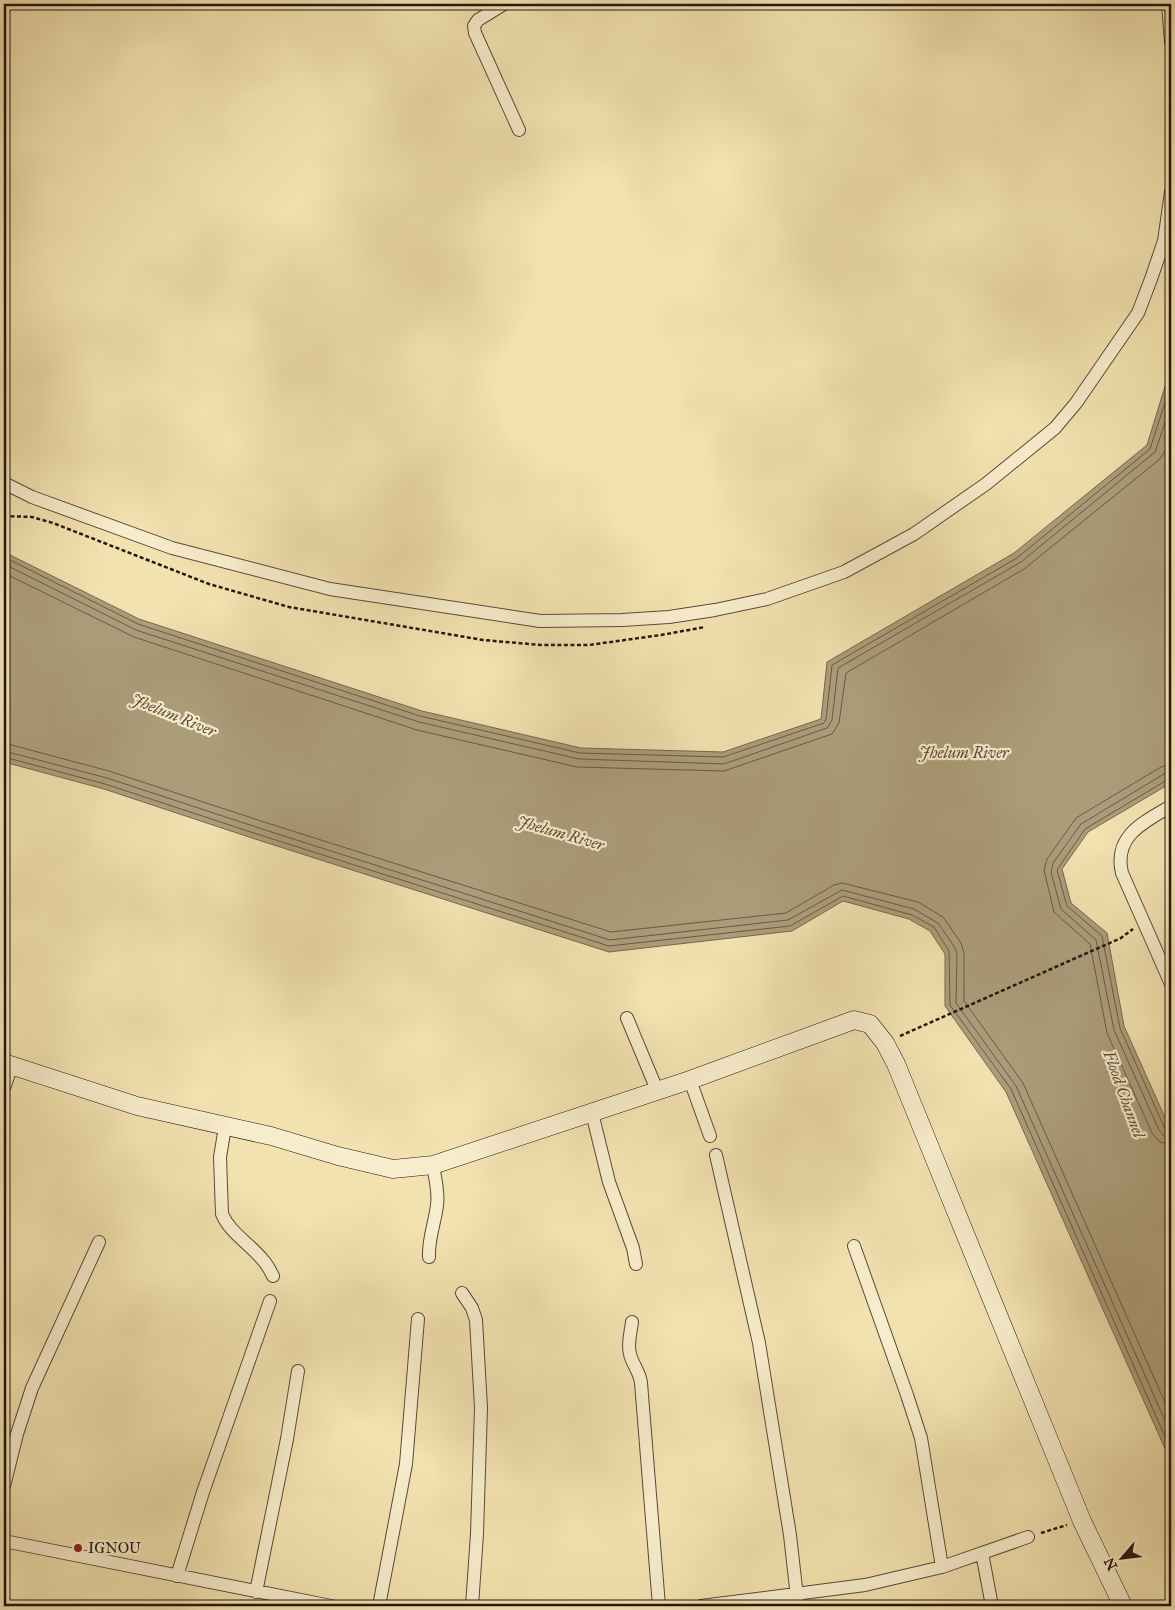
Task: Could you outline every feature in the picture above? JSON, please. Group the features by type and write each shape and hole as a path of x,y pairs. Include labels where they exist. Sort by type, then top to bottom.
{"main road":[{"path":"8,1064 137,1106 271,1136 338,1156 393,1169 433,1166 690,1080 854,1020 870,1024 885,1043 896,1064 1082,1521 1123,1606"}],"street":[{"path":"504,4 478,20 474,26 474,33 518,130"},
{"path":"1168,4 1171,42"},
{"path":"4,483 32,497 190,553 330,589 540,621 622,620 669,617 767,599 844,572 914,534 986,484 1055,428 1076,403 1138,313 1164,242 1171,192"},
{"path":"1171,806 1128,836 1123,843 1120,862 1122,873 1171,984"},
{"path":"627,1018 657,1090"},
{"path":"4,1088 8,1064"},
{"path":"690,1080 710,1136"},
{"path":"592,1113 609,1182 628,1233 636,1264"},
{"path":"225,1127 220,1157 222,1214 232,1230 262,1258 273,1276"},
{"path":"716,1155 759,1343 790,1535 797,1600"},
{"path":"429,1257 430,1233 437,1208 438,1193 433,1166"},
{"path":"4,1486 17,1434 32,1388 99,1242"},
{"path":"854,1246 908,1395 921,1438 942,1566"},
{"path":"462,1293 472,1308 476,1320 481,1408 477,1534 472,1606"},
{"path":"176,1576 203,1492 270,1301"},
{"path":"379,1606 406,1464 418,1319"},
{"path":"632,1322 628,1346 632,1360 640,1375 659,1606"},
{"path":"256,1592 287,1439 298,1371"},
{"path":"701,1606 797,1600 865,1586 942,1566 1028,1537"},
{"path":"4,1541 331,1606"},
{"path":"982,1553 992,1606"}],"path":[{"path":"4,516 32,517 53,523 209,584 289,607 482,640 541,645 589,645 661,636 705,627"},
{"path":"910,1032 1121,938"},
{"path":"1028,1537 1082,1521"}],"water":[{"name":"Jhelum River","path":"1171,367 1171,783 1088,832 1062,869 1071,903 1107,933 1124,1026 1171,1131 1171,1462 1006,1092 945,1006 945,954 930,931 909,919 843,901 792,931 609,952 104,789 4,762 4,552 139,619 422,711 581,748 723,752 821,719 827,662 1014,553 1147,445"}],"place":[{"name":"IGNOU","path":"78,1548"}],"water label":[{"name":"Flood Channel","path":"1124,1094"}]}
